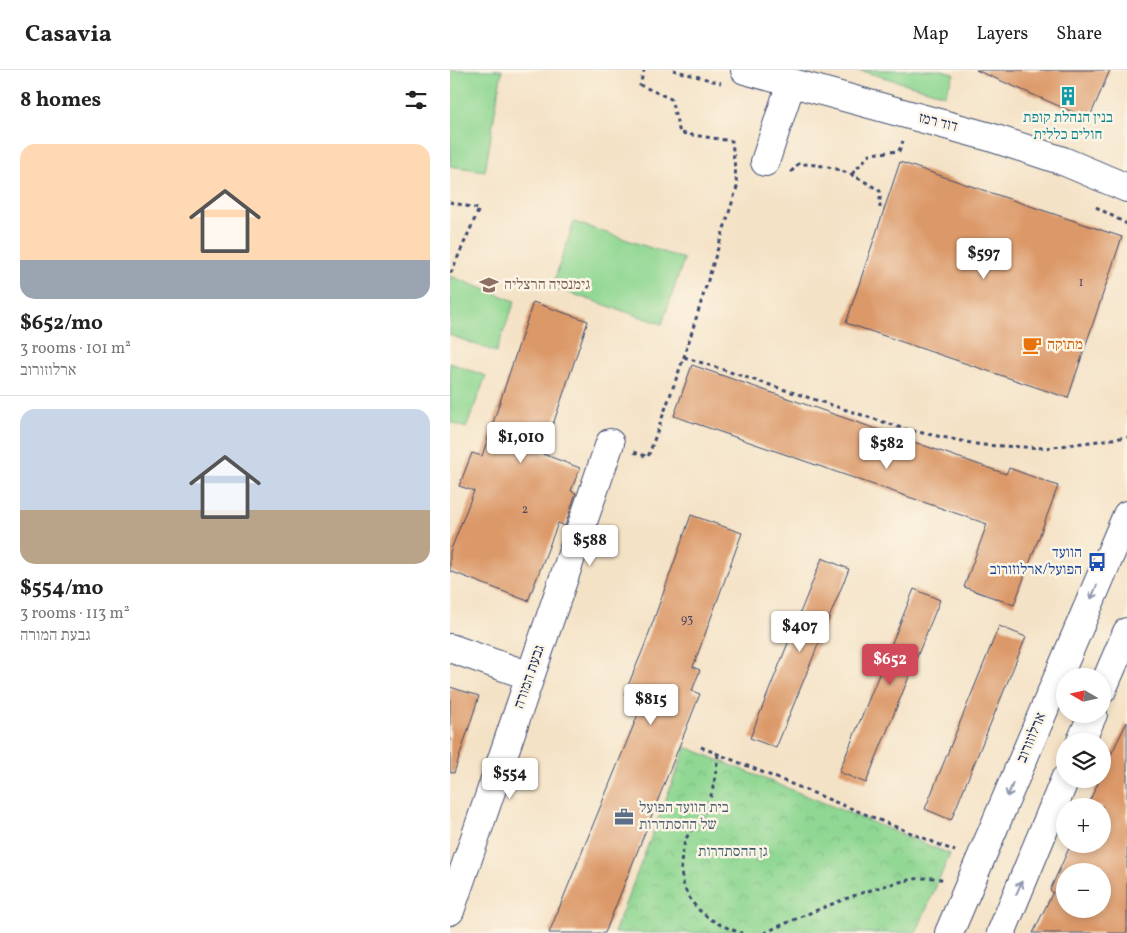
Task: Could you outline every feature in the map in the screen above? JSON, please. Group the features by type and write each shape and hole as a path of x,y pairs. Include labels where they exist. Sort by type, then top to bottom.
{"street":[{"name":"דוד רמז","path":"745,70 990,137 1063,161 1127,188"},
{"path":"775,170 791,83"},
{"name":"גבעת המורה","path":"450,911 610,443"},
{"name":"ארלוזורוב","path":"949,933 1127,515"},
{"path":"1111,669 1127,632"},
{"path":"450,648 530,676"},
{"path":"1000,933 1061,788"}],"path":[{"path":"610,443 648,457 684,357 737,187 732,141 680,133 671,99 640,85 644,70"},
{"path":"852,174 870,154 900,151"},
{"path":"775,170 798,164 819,164 852,174 880,191 880,208"},
{"path":"450,202 479,209 450,275"},
{"path":"684,357 908,430 981,445 1046,448 1127,437"},
{"path":"1127,410 1127,418"},
{"path":"701,747 980,861"},
{"path":"718,754 715,777 707,807 686,842 681,864 682,881 690,900 699,911 718,924 742,933"},
{"path":"764,933 832,903 912,880 939,878 968,889"}],"green space":[{"path":"450,70 502,70 485,171 450,166"},
{"path":"858,70 943,70 954,74 945,95"},
{"path":"574,222 684,259 662,324 552,287"},
{"path":"450,276 515,301 496,352 450,335"},
{"path":"450,363 486,376 466,428 450,422"},
{"name":"גן ההסתדרות","path":"686,747 950,854 916,933 614,933"}],"building":[{"name":"בנין הנהלת קופת חולים כללית","path":"976,70 1110,70 1089,119"},
{"path":"900,162 1122,237 1068,398 846,323"},
{"path":"533,302 588,321 543,454 580,468 571,491 576,493 565,526 558,523 528,601 450,571 450,552 474,491 459,486 472,453 482,456"},
{"path":"692,365 1006,474 1009,468 1058,486 1014,605 964,587 987,524 674,416"},
{"name":"בית הוועד הפועל של ההסתדרות","path":"691,515 742,533 693,667 700,670 692,691 700,694 605,933 549,933 643,702 624,695 644,647"},
{"path":"822,558 849,569 776,748 750,738"},
{"path":"914,589 940,600 866,783 839,772"},
{"path":"999,626 1026,637 951,820 925,809"},
{"path":"450,687 479,696 454,773 450,772"},
{"path":"1127,722 1127,933 1033,933 1053,892 1050,890 1056,877 1056,918 1111,918 1111,863 1062,863 1067,853 1111,853 1111,798 1091,798 1096,788 1111,788 1111,755"}],"place":[{"name":"בנין הנהלת קופת חולים כללית","path":"1068,96"},
{"name":"גימנסיה הרצליה","path":"489,285"},
{"name":"מתוקה","path":"1032,345"},
{"name":"הוועד הפועל/ארלוזורוב","path":"1097,562"},
{"name":"בית הוועד הפועל של ההסתדרות","path":"624,817"}]}
